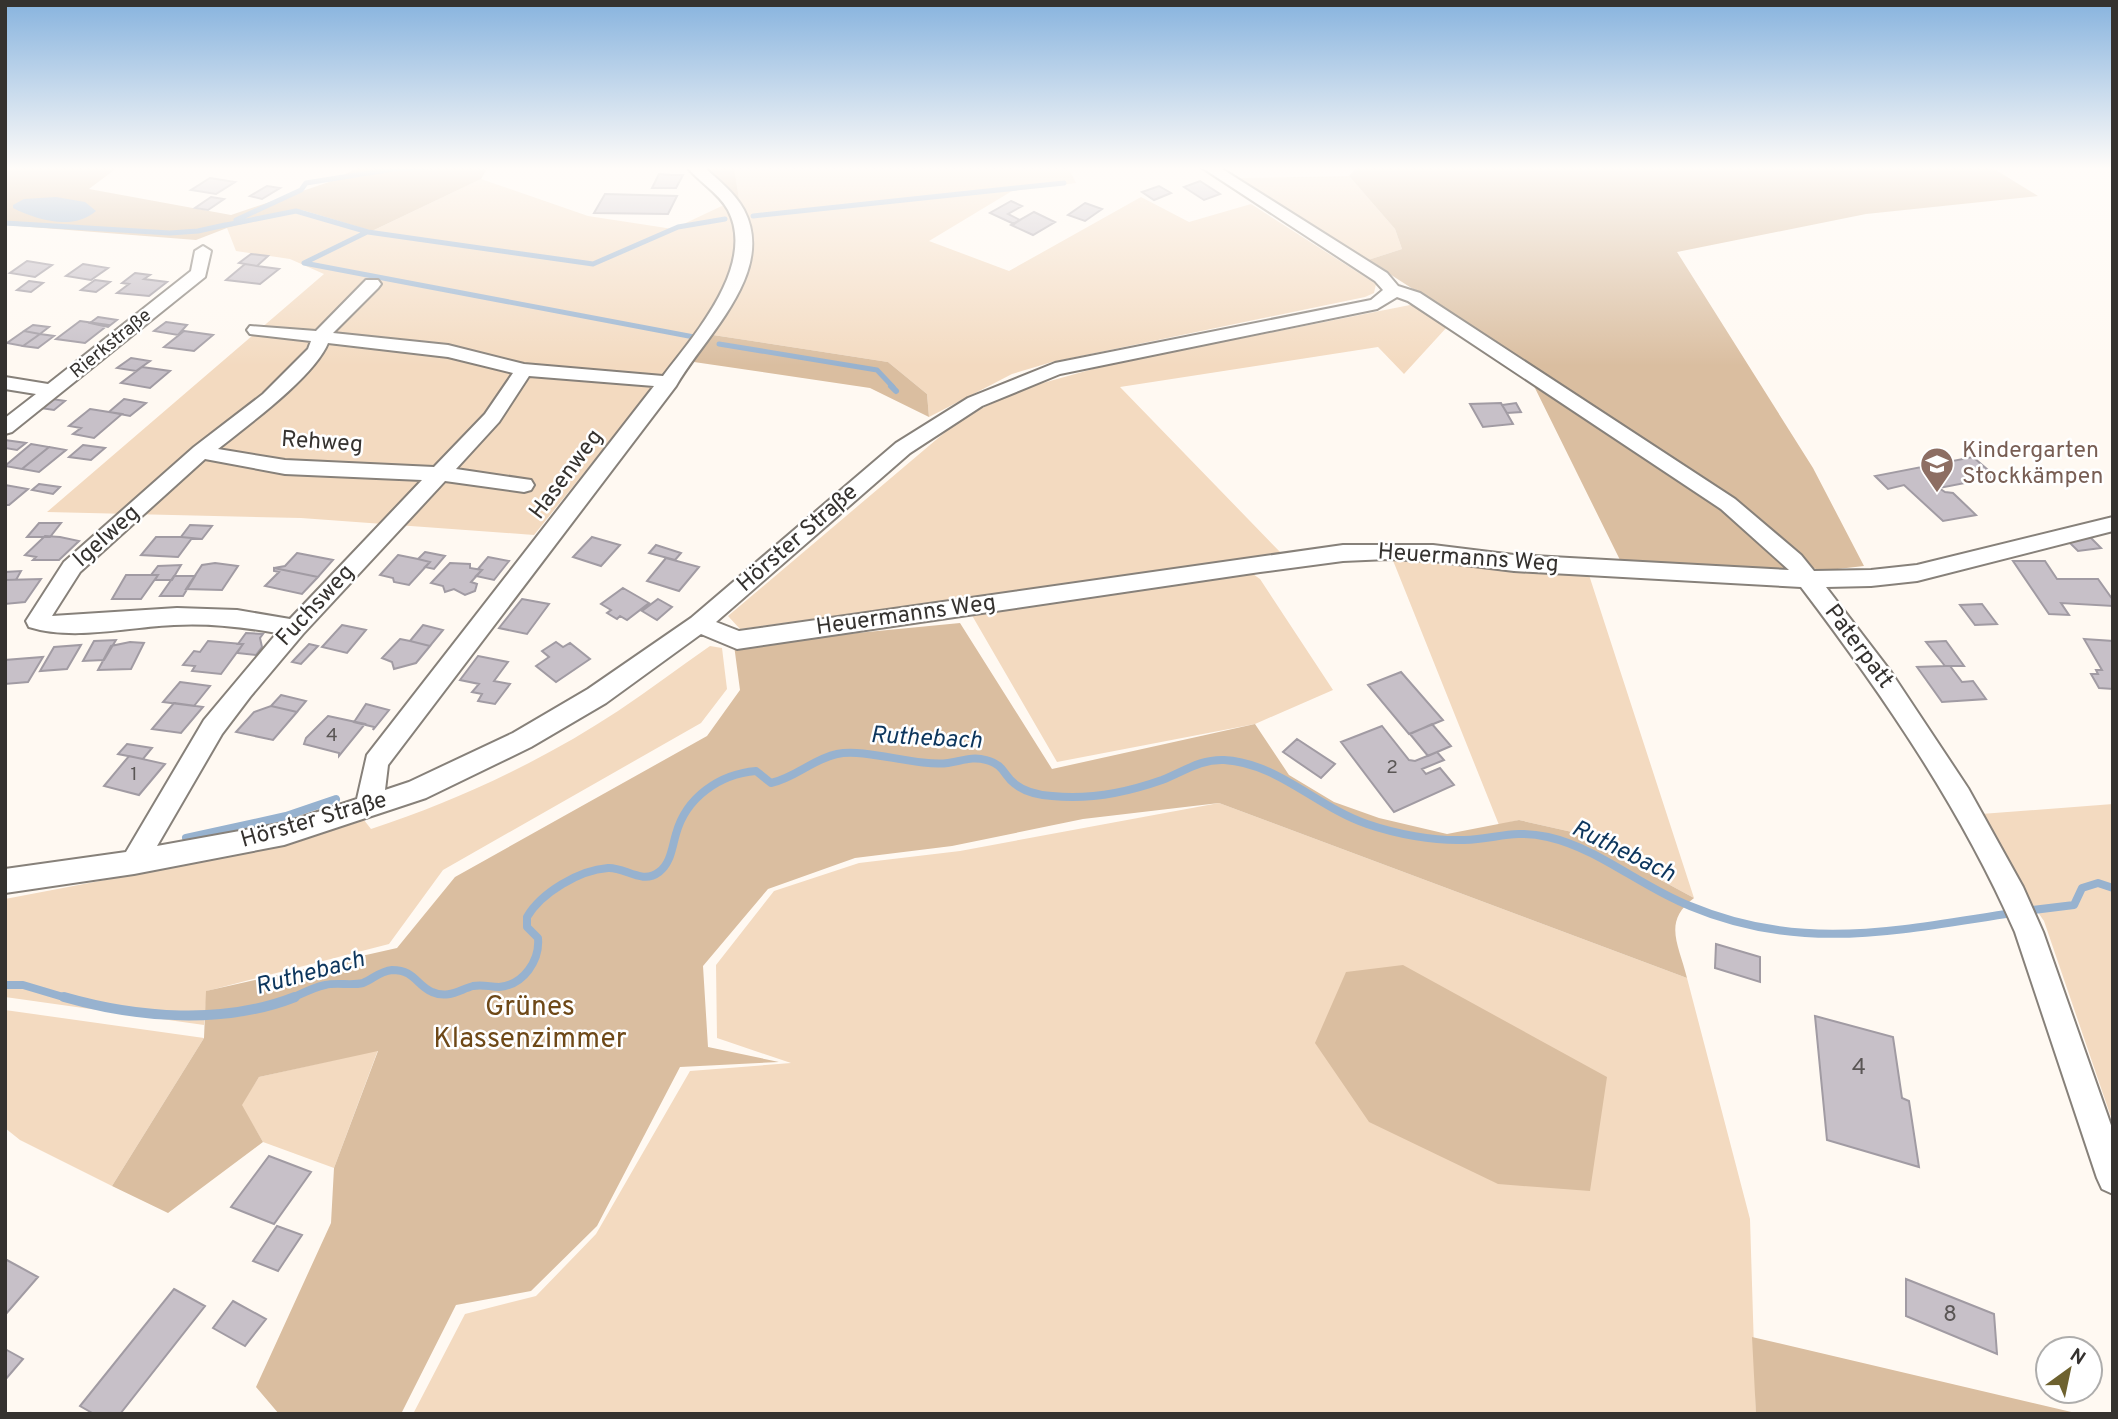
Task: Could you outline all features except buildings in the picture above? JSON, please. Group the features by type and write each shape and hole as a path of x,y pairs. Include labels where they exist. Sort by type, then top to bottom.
{"street":[{"name":"Hasenweg","path":"369,807 376,762 668,382 719,311 738,274 744,244 741,233"},
{"path":"1312,233 1381,277 1392,290"},
{"name":"Rierkstraße","path":"5,428 199,273 203,251"},
{"name":"Igelweg","path":"295,628 237,618 177,616 52,625 37,621 72,567 201,452 270,398 316,351 326,328 372,284"},
{"name":"Paterpatt","path":"1392,290 1414,297 1728,504 1773,541 1807,579 1890,689 1959,796 2013,896 2029,932 2113,1178"},
{"name":"Hörster Straße","path":"5,881 134,862 284,834 417,790 522,740 597,696 699,624 904,448 975,402 1055,369 1377,304 1389,296 1392,290"},
{"path":"256,330 449,351 524,370 668,382"},
{"name":"Fuchsweg","path":"134,862 213,727 295,628 492,418 524,370"},
{"path":"5,383 52,391"},
{"name":"Rehweg","path":"201,452 285,467 442,474 524,485"},
{"name":"Heuermanns Weg","path":"699,624 737,640 1260,564 1343,553 1388,551 1433,553 1514,563 1807,579 1871,578 1917,573 2113,524"}],"shaded area":[{"path":"229,233 736,233 737,246 730,275 698,331 534,535 301,518 47,512 324,274 290,259 236,251"},
{"path":"750,233 942,233 929,241 1009,271 1076,233 1297,233 1376,284 1374,293 1365,297 1052,362 1012,374 929,417 927,394 888,362 713,335 745,275 751,248"},
{"path":"1325,233 1396,233 1402,249 1368,260"},
{"path":"1410,305 1447,327 1404,374 1378,347 1120,387 1282,554 740,629 728,616 950,428 984,407 1032,386 1111,364"},
{"path":"1392,558 1438,559 1589,575 1694,898 1572,832 1519,820 1499,825"},
{"path":"1250,572 1260,579 1333,690 1255,724 1057,762 970,612"},
{"path":"710,646 722,648 727,689 701,723 443,870 389,944 207,991 204,1025 5,997 5,899 289,845 364,820 371,829 403,818 467,793 559,747 618,711"},
{"path":"1219,803 1687,978 1750,1219 1756,1414 413,1414 465,1314 536,1296 596,1234 690,1071 791,1063 717,1038 716,965 774,891 859,863 960,851"},
{"path":"2113,804 2113,1123 2044,921 2027,897 1981,814"},
{"path":"5,1010 204,1038 112,1186 20,1140 5,1128"},
{"path":"378,1050 334,1168 263,1142 241,1105 259,1077"}],"green space":[{"path":"110,233 214,233 196,240"},
{"path":"1396,233 1770,233 1677,252 1813,468 1864,566 1820,571 1809,566 1788,567 1785,570 1621,562 1531,380 1410,305 1416,291 1368,260 1402,249"},
{"path":"713,335 888,362 927,394 929,417 870,388 694,362"},
{"name":"Grünes Klassenzimmer","path":"960,623 1052,769 1255,724 1289,775 1334,802 1379,818 1447,834 1519,820 1572,832 1694,898 1678,916 1675,934 1687,978 1219,803 1083,819 952,846 855,858 768,889 703,966 708,1047 779,1062 680,1067 597,1226 531,1291 456,1305 401,1414 279,1414 256,1387 331,1223 334,1168 378,1051 259,1077 242,1105 263,1142 168,1213 112,1186 204,1038 206,991 397,948 455,877 707,736 740,690 734,645"},
{"path":"1403,965 1607,1077 1590,1191 1498,1184 1369,1122 1315,1043 1346,972"},
{"path":"1752,1337 2080,1414 1756,1414"}],"waterway":[{"path":"365,233 304,263 694,337"},
{"path":"377,233 593,264 664,233"},
{"path":"719,344 877,370 893,387"},
{"path":"891,386 896,391"},
{"name":"Ruthebach","path":"293,998 325,985 363,983 380,973 392,970 406,972 426,989 438,994 448,994 477,985 499,987 516,982 529,970 538,946 538,938 527,927 527,917 551,891 585,873 608,868 640,876 653,876 669,859 676,834 688,809 718,782 756,771 771,783 828,756 849,753 936,764 981,759 997,765 1011,781 1023,789 1042,795 1066,797 1094,796 1136,788 1215,760 1244,763 1280,777 1331,807 1378,828 1452,840 1514,834 1548,837 1585,850 1690,906 1731,920 1772,929 1850,934 1930,926 2013,913"},
{"path":"186,838 286,816 336,799"},
{"name":"Ruthebach","path":"2025,911 2074,905 2082,888 2098,883 2113,888"},
{"name":"Ruthebach","path":"5,985 23,985 70,999"},
{"name":"Ruthebach","path":"64,997 121,1010 180,1015 239,1012 293,998"}],"place":[{"name":"Kindergarten Stockkämpen","path":"1937,494"}]}
